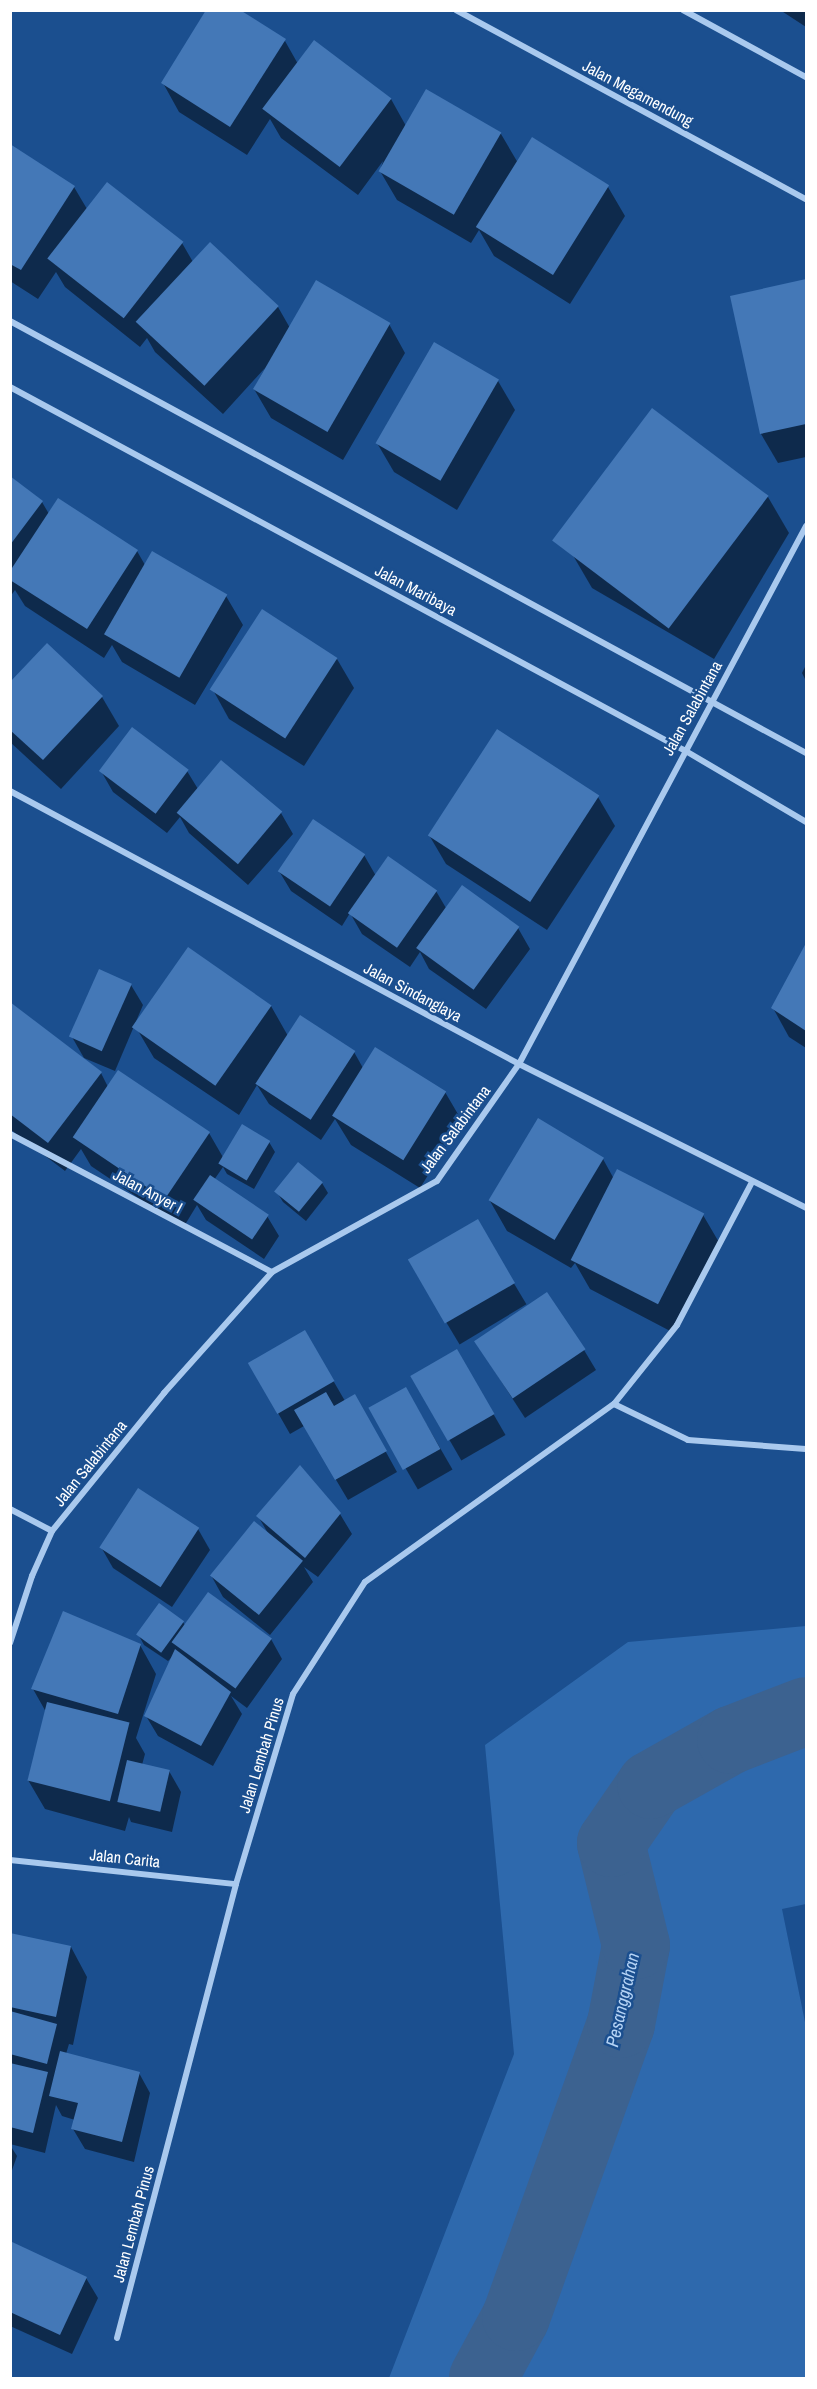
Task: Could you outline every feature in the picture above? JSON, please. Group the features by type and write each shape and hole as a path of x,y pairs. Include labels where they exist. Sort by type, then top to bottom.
{"street":[{"name":"Jalan Megamendung","path":"456,10 807,199"},
{"path":"683,10 807,76"},
{"path":"10,321 807,753"},
{"name":"Jalan Maribaya","path":"10,387 684,750 807,822"},
{"name":"Jalan Salabintana","path":"10,1643 32,1576 52,1531 164,1393 272,1272 437,1181 519,1064 684,750 807,526"},
{"name":"Jalan Sindanglaya","path":"10,791 519,1064 807,1208"},
{"name":"Jalan Anyer I","path":"10,1134 272,1272"},
{"name":"Jalan Lembah Pinus","path":"117,2338 236,1884 293,1694 365,1582 614,1404 678,1325 752,1182"},
{"path":"614,1404 688,1440 782,1450 807,1449"},
{"path":"10,1509 52,1531"},
{"name":"Jalan Carita","path":"10,1860 236,1884"}],"shaded area":[{"path":"806,1626 806,1904 782,1909 806,2027 806,2378 389,2378 514,2054 485,1745 628,1642"}],"building":[{"path":"206,10 240,10 286,39 230,127 161,83"},
{"path":"314,40 391,98 340,167 262,109"},
{"path":"426,89 501,132 454,215 378,171"},
{"path":"532,137 609,185 553,275 476,227"},
{"path":"10,144 75,186 21,270 10,264"},
{"path":"107,182 183,242 124,318 47,258"},
{"path":"210,242 279,306 204,386 136,322"},
{"path":"806,279 806,424 760,434 730,296"},
{"path":"316,280 390,323 327,432 253,389"},
{"path":"434,342 499,380 440,481 376,443"},
{"path":"652,408 769,496 669,628 552,541"},
{"path":"10,476 43,501 10,545"},
{"path":"58,498 138,550 87,629 10,580 10,571"},
{"path":"152,551 227,594 179,678 104,634"},
{"path":"262,609 337,658 285,739 210,690"},
{"path":"47,643 103,696 43,760 10,730 10,682"},
{"path":"132,727 189,770 156,814 99,771"},
{"path":"497,729 599,795 530,902 428,836"},
{"path":"221,760 282,811 238,864 177,813"},
{"path":"313,819 365,854 330,906 278,871"},
{"path":"388,856 437,890 397,948 348,913"},
{"path":"462,885 519,927 474,990 416,948"},
{"path":"806,943 806,1031 771,1008"},
{"path":"188,947 272,1006 215,1086 132,1027"},
{"path":"99,969 132,984 102,1051 69,1037"},
{"path":"10,1002 102,1072 48,1143 10,1114"},
{"path":"300,1015 355,1051 311,1120 255,1084"},
{"path":"375,1047 446,1092 403,1160 332,1116"},
{"path":"118,1070 210,1132 165,1199 73,1137"},
{"path":"538,1118 604,1158 555,1240 489,1200"},
{"path":"242,1124 270,1141 247,1180 218,1163"},
{"path":"298,1162 323,1182 299,1212 274,1192"},
{"path":"617,1169 704,1213 658,1304 571,1260"},
{"path":"210,1175 269,1215 252,1240 193,1200"},
{"path":"478,1219 515,1283 445,1324 408,1260"},
{"path":"547,1292 586,1349 513,1398 474,1341"},
{"path":"305,1330 334,1381 277,1414 248,1363"},
{"path":"457,1349 494,1414 448,1441 410,1376"},
{"path":"406,1387 440,1449 403,1470 368,1408"},
{"path":"326,1392 334,1406 355,1394 387,1451 335,1480 294,1410"},
{"path":"300,1465 341,1513 305,1558 256,1516"},
{"path":"138,1488 199,1528 161,1587 99,1548"},
{"path":"254,1521 303,1561 259,1615 210,1575"},
{"path":"208,1592 272,1638 235,1689 172,1642"},
{"path":"159,1603 184,1621 161,1653 136,1635"},
{"path":"63,1611 141,1644 118,1714 31,1689"},
{"path":"175,1649 231,1692 201,1746 144,1716"},
{"path":"47,1702 129,1723 110,1801 27,1781"},
{"path":"127,1760 170,1770 160,1812 117,1802"},
{"path":"10,1933 71,1946 56,2017 10,2007"},
{"path":"10,2011 57,2024 47,2064 10,2054"},
{"path":"60,2051 140,2072 122,2142 71,2129 78,2103 49,2096"},
{"path":"10,2063 48,2072 33,2133 10,2127"},
{"path":"10,2241 87,2277 60,2335 10,2312"}],"waterway":[{"name":"Pesanggrahan","path":"483,2378 516,2317 621,2024 636,1945 611,1843 651,1785 731,1740 806,1711"}]}
